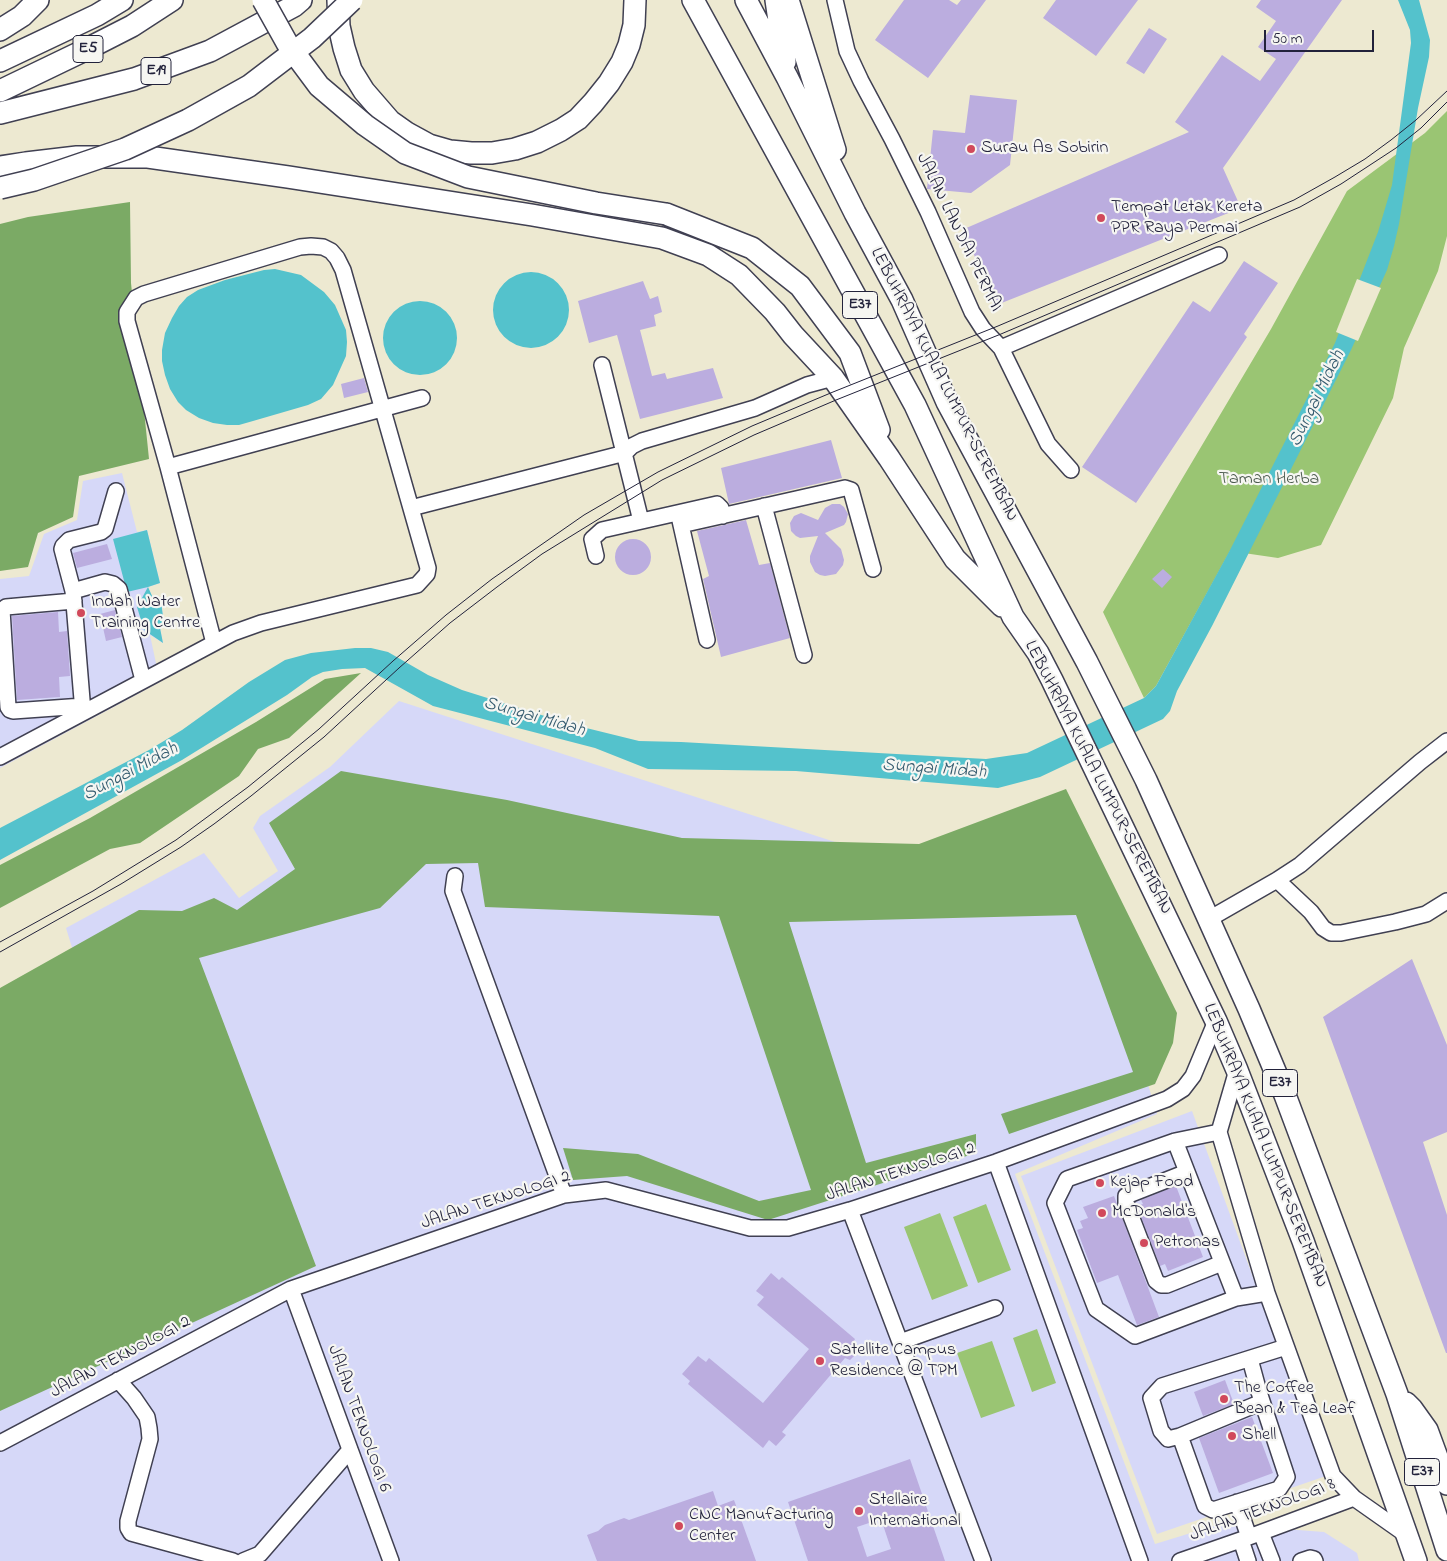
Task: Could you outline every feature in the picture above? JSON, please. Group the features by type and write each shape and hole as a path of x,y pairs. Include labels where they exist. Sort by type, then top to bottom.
{"highway":[{"path":"0,30 22,16 38,0"},
{"name":"E5","path":"0,61 97,15 122,0"},
{"name":"E5","path":"0,90 83,52 132,26 172,0"},
{"path":"263,0 287,43 319,86 364,125 405,153 468,177 596,203 666,214 752,248 800,286 850,354 889,458"},
{"name":"E19","path":"0,113 134,79 210,52 302,0"},
{"path":"338,0 339,26 352,70 364,91 390,121 429,145 450,151 471,153 492,153 538,142 578,119 609,83 622,62 632,32 636,0"},
{"path":"0,188 34,180 125,148 188,120 257,80 312,38 352,0"},
{"name":"LEBUHRAYA KUALA LUMPUR–SEREMBAN","path":"693,0 915,405 1013,617 1038,653 1052,680 1216,1021 1237,1070 1303,1241 1416,1561"},
{"path":"776,0 787,77"},
{"path":"788,0 855,213"},
{"name":"LEBUHRAYA KUALA LUMPUR–SEREMBAN","path":"748,3 855,213 902,300 947,402 1087,662 1146,780 1209,919 1285,1095 1397,1394 1447,1550"},
{"path":"0,167 26,162 77,157 148,157 532,215 662,238 708,255 739,275 775,312 799,342 833,378 889,458 954,558 1013,617"},
{"path":"1397,1394 1412,1409 1426,1430 1447,1484"}],"street":[{"name":"JALAN LANDAI PERMAI","path":"835,0 848,52 928,212 972,312 983,329 1001,348 1048,444 1071,470"},
{"path":"0,757 83,709 239,630 417,585 427,574 428,568 344,270 338,258 331,251 323,247 300,247 144,294 136,298 127,312 127,320 214,642"},
{"path":"1001,348 1219,255"},
{"path":"602,365 641,521"},
{"path":"411,508 625,453 632,446 642,441 755,408 807,385 833,378"},
{"path":"168,467 422,398"},
{"path":"596,556 592,539 602,530 641,521 679,519 717,504 721,508 723,516 838,488 845,488 851,490 873,569"},
{"path":"83,709 73,596 62,549 69,540 101,532 105,529 116,491"},
{"path":"764,506 804,655"},
{"path":"679,519 707,640"},
{"path":"83,709 10,710 8,707 2,610 6,607 73,596 105,582 113,584 119,588 143,680"},
{"path":"1209,919 1300,865 1447,741"},
{"path":"455,876 453,891 564,1195"},
{"path":"1277,880 1311,912 1323,928 1331,933 1341,933 1426,914 1447,901"},
{"name":"JALAN TEKNOLOGI 2","path":"0,1443 291,1289 564,1195 606,1190 750,1228 788,1228 850,1210 996,1162 1166,1099 1183,1089 1193,1076 1216,1021"},
{"path":"1237,1070 1219,1132 1267,1293 1333,1476 1354,1498"},
{"path":"1219,1132 1175,1141 1067,1179 1055,1203 1096,1309 1135,1336 1236,1298 1267,1293"},
{"path":"1175,1141 1236,1298"},
{"path":"996,1162 1140,1561"},
{"path":"1187,1172 1126,1196 1126,1203 1156,1281 1161,1285 1167,1285 1222,1263"},
{"path":"850,1210 983,1561"},
{"name":"JALAN TEKNOLOGI 6","path":"291,1289 391,1561"},
{"path":"900,1342 995,1308"},
{"path":"1262,1402 1180,1436 1168,1439 1161,1432 1151,1398 1162,1386 1286,1347"},
{"path":"1180,1436 1205,1506 1213,1510 1279,1489 1287,1477 1250,1359"},
{"path":"118,1380 147,1417 150,1439 128,1521 128,1528 131,1533 233,1561"},
{"path":"243,1561 260,1554 350,1450"},
{"name":"JALAN TEKNOLOGI 8","path":"1180,1561 1354,1498 1408,1536"},
{"path":"1237,1502 1250,1537 1272,1561"},
{"path":"1248,1561 1250,1537"},
{"path":"1301,1561 1310,1558 1315,1561"}],"shaded area":[{"name":"Indah Water Training Centre","path":"122,473 137,532 147,530 160,583 148,587 153,598 161,602 164,623 160,628 163,643 150,635 160,682 0,768 0,579 29,576 44,534 77,520 83,481"},
{"path":"399,701 931,873 1070,875 1143,1068 1157,1114 1015,1174 1155,1544 1220,1524 1324,1532 1357,1553 1359,1561 0,1561 0,993 74,954 66,928 204,853 239,898 278,871 253,828 260,816 330,767"},
{"path":"1192,1111 1326,1476 1157,1534 1021,1176"}],"green space":[{"name":"Taman Herba","path":"1447,111 1447,236 1438,271 1404,348 1393,398 1321,545 1278,558 1230,551 1156,686 1144,698 1103,612 1271,329 1347,191 1425,133"},
{"path":"130,202 131,283 149,459 79,476 73,517 38,533 28,567 0,571 0,224 28,217"},
{"path":"361,673 289,738 258,749 239,776 140,843 110,849 0,908 0,865 90,818 256,722 325,679"},
{"path":"341,771 507,800 682,838 919,844 1066,789 1177,1013 1173,1043 1155,1084 1009,1134 1001,1114 1133,1072 1076,915 789,922 866,1163 976,1134 976,1153 768,1220 627,1176 573,1180 563,1148 638,1154 759,1201 811,1190 719,916 485,907 478,863 426,864 380,908 199,958 316,1266 0,1411 0,988 139,910 182,911 214,898 237,910 295,869 269,823"},
{"path":"986,1204 1011,1270 978,1283 953,1217"},
{"path":"940,1213 968,1286 932,1300 904,1227"},
{"path":"1037,1329 1056,1383 1032,1392 1013,1338"},
{"path":"992,1341 1015,1406 981,1418 957,1353"}],"water":[{"name":"Sungai Midah","path":"1398,0 1419,0 1430,40 1429,57 1418,108 1399,224 1387,270 1351,350 1212,626 1177,691 1170,711 1163,719 1040,777 998,788 796,771 648,769 595,748 433,706 365,668 342,669 323,672 312,677 287,695 182,760 0,860 0,828 149,750 182,730 249,682 285,660 311,653 355,648 371,648 388,652 428,675 462,690 570,724 639,741 986,759 1027,753 1144,698 1156,686 1230,550 1335,343 1378,232 1392,185 1411,43 1410,30"},
{"path":"275,269 301,275 324,292 335,305 346,330 347,342 346,356 333,385 321,399 308,405 239,425 213,423 199,418 186,410 178,402 170,389 165,375 162,350 165,333 172,318 187,297 198,290 225,280"},
{"path":"531,272 545,275 558,283 566,296 569,310 566,324 558,337 545,345 531,348 517,345 504,337 496,324 493,310 496,296 504,283 517,275"},
{"path":"420,301 441,307 451,317 457,338 451,359 441,369 420,375 399,369 389,359 383,338 389,317 399,307"},
{"path":"147,530 160,583 127,592 113,539"},
{"path":"148,587 153,598 161,602 164,623 160,628 163,643 144,630 137,607"}],"pier":[{"path":"1357,279 1381,288 1358,341 1336,332"}],"building":[{"path":"904,0 949,0 957,5 961,0 986,0 928,78 875,40"},
{"path":"1056,0 1138,0 1096,56 1043,18"},
{"name":"Tempat Letak Kereta PPR Raya Permai","path":"1261,0 1342,0 1223,168 1241,208 994,306 964,229 1189,132 1175,122 1222,55 1260,81 1276,59 1258,47 1276,21 1256,7"},
{"path":"1149,28 1167,39 1144,74 1126,63"},
{"name":"Surau As Sobirin","path":"970,95 1017,100 1010,165 971,193 927,189 933,130 965,133"},
{"path":"1244,261 1278,283 1244,334 1247,337 1136,503 1082,467 1193,301 1210,312"},
{"path":"643,281 650,299 658,296 662,312 654,315 656,326 640,330 652,376 665,373 667,379 713,368 723,398 640,419 617,335 589,343 578,301"},
{"path":"364,378 368,392 344,398 341,384"},
{"path":"831,440 842,478 729,504 721,468"},
{"path":"832,504 840,504 848,514 844,525 825,533 841,549 844,560 843,565 836,574 825,576 815,572 810,562 810,556 818,536 800,538 791,531 790,523 794,516 801,513 818,520 825,508"},
{"path":"746,520 759,565 770,563 790,638 721,657 703,579 709,576 697,531"},
{"path":"633,539 640,540 646,544 650,550 650,564 646,570 640,574 633,575 626,574 620,570 616,564 615,557 616,550 620,544 626,540"},
{"path":"107,544 112,559 77,568 73,553"},
{"path":"1163,569 1172,577 1162,588 1152,579"},
{"path":"115,610 122,637 106,641 100,614"},
{"path":"58,612 59,632 67,631 70,676 59,677 60,697 17,700 12,616"},
{"path":"1412,959 1447,1045 1447,1132 1423,1142 1447,1215 1447,1353 1323,1017"},
{"path":"1176,1186 1203,1257 1168,1271 1165,1264 1160,1266 1137,1206 1143,1204 1141,1200"},
{"path":"1114,1196 1159,1317 1137,1325 1118,1275 1097,1283 1077,1230 1083,1228 1080,1221 1088,1218 1083,1207"},
{"name":"Satellite Campus Residence @ TPM","path":"771,1273 779,1280 782,1277 855,1339 853,1343 860,1350 850,1360 845,1358 782,1432 786,1435 776,1446 769,1440 763,1448 688,1384 690,1381 682,1374 698,1356 706,1362 709,1358 763,1403 809,1349 757,1305 764,1297 756,1291"},
{"path":"1225,1380 1234,1404 1203,1416 1194,1392"},
{"name":"Shell","path":"1252,1417 1273,1473 1219,1493 1199,1438"},
{"name":"Stellaire International","path":"910,1459 945,1561 808,1561 788,1502","holes":["881,1519 891,1549 867,1557 857,1527"]},
{"name":"CNC Manufacturing Center","path":"713,1491 718,1506 734,1500 756,1561 597,1561 587,1535 598,1531 605,1525 624,1518 629,1520"}],"tram line":[{"path":"0,942 93,891 176,840 248,787 319,729 446,615 492,579 584,515 658,472 752,426 998,326 1294,200 1365,159 1416,120 1447,91"},
{"path":"0,952 121,884 214,824 324,737 450,623 542,554 662,480 754,435 1001,334 1300,207 1341,184 1396,148 1421,128 1447,102"}],"place":[{"name":"Surau As Sobirin","path":"971,149"},
{"name":"Tempat Letak Kereta PPR Raya Permai","path":"1101,218"},
{"name":"Indah Water Training Centre","path":"81,613"},
{"name":"Kejap Food","path":"1100,1183"},
{"name":"McDonald's","path":"1102,1213"},
{"name":"Petronas","path":"1144,1243"},
{"name":"Satellite Campus Residence @ TPM","path":"820,1361"},
{"name":"The Coffee Bean & Tea Leaf","path":"1224,1399"},
{"name":"Shell","path":"1232,1436"},
{"name":"Stellaire International","path":"859,1511"},
{"name":"CNC Manufacturing Center","path":"679,1526"}]}
